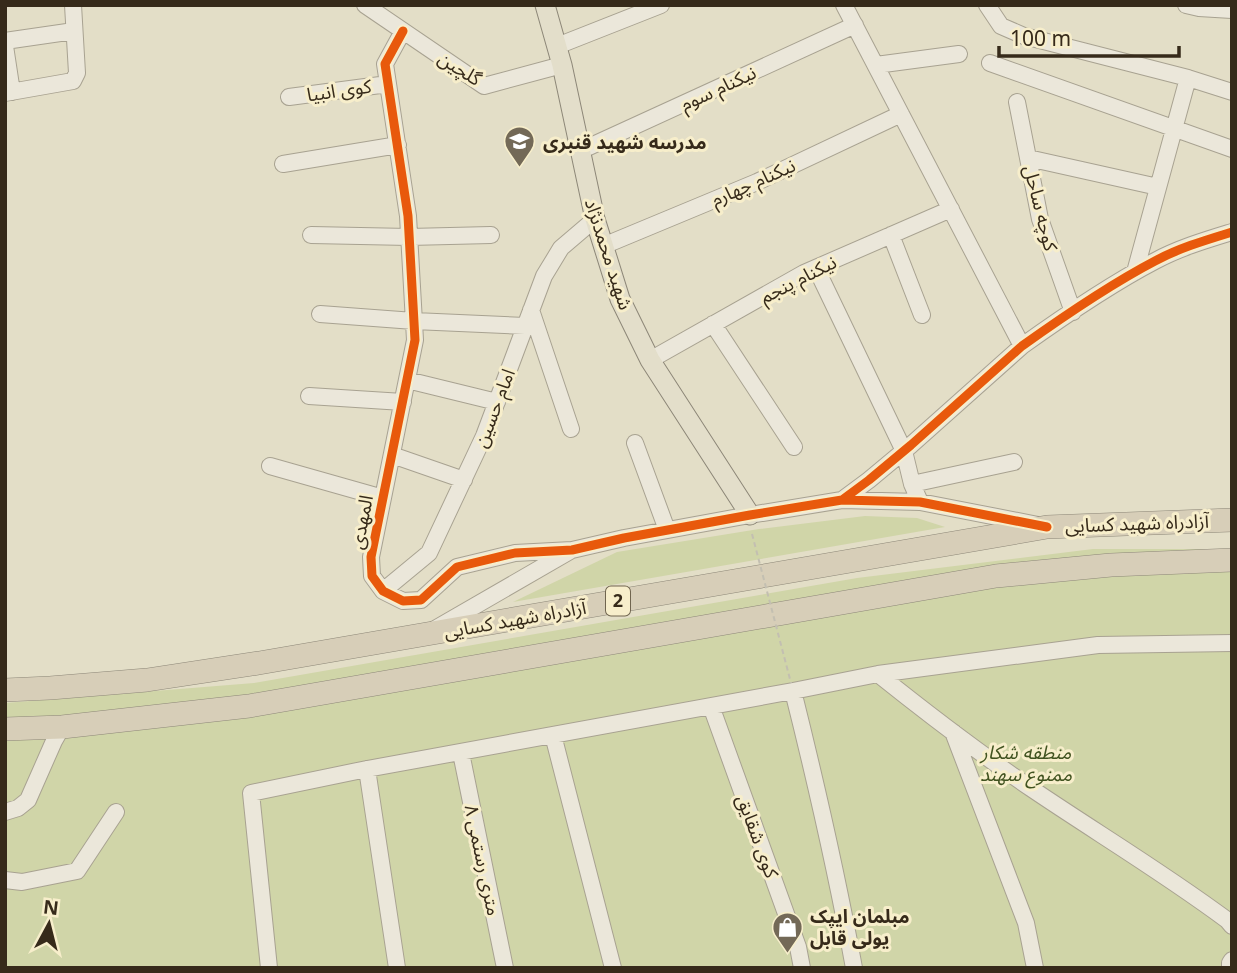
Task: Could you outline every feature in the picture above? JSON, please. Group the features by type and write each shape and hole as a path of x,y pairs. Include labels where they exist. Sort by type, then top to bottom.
{"highway":[{"name":"آزادراه شهید کسایی","path":"8,688 147,680 259,663 1047,527 1232,520"},
{"name":"آزادراه شهید کسایی","path":"5,729 62,727 249,706 996,576 1111,565 1232,560"}],"main road":[{"name":"شهید محمدنژاد","path":"545,5 595,219 620,299 650,360 750,514"}],"street":[{"path":"5,46 9,92 73,80 77,73 73,5"},
{"name":"گلچین","path":"365,5 484,86 559,56 661,5"},
{"path":"844,5 1022,346"},
{"path":"987,5 1001,26 1024,36 1232,92"},
{"path":"1186,5 1232,10"},
{"name":"نیکنام سوم","path":"580,150 855,25"},
{"path":"5,41 74,31"},
{"name":"المهدی","path":"383,591 372,576 371,557 415,340 408,216 385,64 404,31"},
{"path":"876,65 959,54"},
{"path":"990,63 1232,149"},
{"path":"1135,272 1188,78"},
{"name":"کوی انبیا","path":"289,97 388,84"},
{"name":"کوچه ساحل","path":"1017,102 1040,219 1073,312"},
{"name":"نیکنام چهارم","path":"603,246 757,182 901,114"},
{"path":"283,164 398,145"},
{"path":"1028,158 1158,187"},
{"name":"نیکنام پنجم","path":"650,360 816,268 951,209"},
{"name":"امام حسین","path":"383,591 429,553 484,436 544,276 561,248 595,219"},
{"path":"842,500 869,480 1022,346 1156,260 1200,241 1232,232"},
{"path":"311,235 491,235"},
{"path":"891,235 922,315"},
{"path":"816,268 904,450 912,484 920,502"},
{"path":"531,310 571,429"},
{"path":"320,314 525,326"},
{"path":"713,324 794,446"},
{"path":"407,380 497,402"},
{"path":"309,396 403,402"},
{"path":"635,443 667,530"},
{"path":"392,455 464,480"},
{"path":"912,484 1014,462"},
{"path":"270,466 383,498"},
{"path":"383,591 403,601 421,600 457,567 515,552 572,550 750,514 842,500 920,502 1047,527"},
{"path":"425,634 572,550"},
{"path":"269,968 251,793 711,706 792,687 1098,645 1232,643"},
{"path":"878,674 1030,788 1185,888 1232,926"},
{"path":"792,687 822,807 854,968"},
{"name":"کوی شقایق","path":"711,706 798,947 802,968"},
{"path":"5,811 19,808 28,800 62,727"},
{"path":"953,732 1026,923 1035,968"},
{"path":"553,735 613,968"},
{"name":"۸ متری رستمی","path":"461,753 505,968"},
{"path":"367,769 397,968"},
{"path":"5,880 22,882 76,871 116,812"},
{"path":"1230,968 1232,960"}],"path":[{"path":"752,534 792,687"}],"green space":[{"path":"865,516 917,518 945,527 513,602 617,552 759,529"},
{"name":"منطقه شکار ممنوع سهند","path":"1093,549 1232,549 1232,968 5,968 5,703 254,683 857,578"}],"cycle path":[{"path":"403,31 385,64 408,216 415,340 371,557 372,576 383,591 403,601 421,600 457,567 515,553 572,550 624,538 842,500 920,502 1047,527"},
{"path":"842,500 911,445 1022,346 1054,323 1155,261 1183,248 1232,232"}],"place":[{"name":"مدرسه شهید قنبری","path":"520,169"},
{"name":"مبلمان ایپک یولی قابل","path":"787,954"}]}
